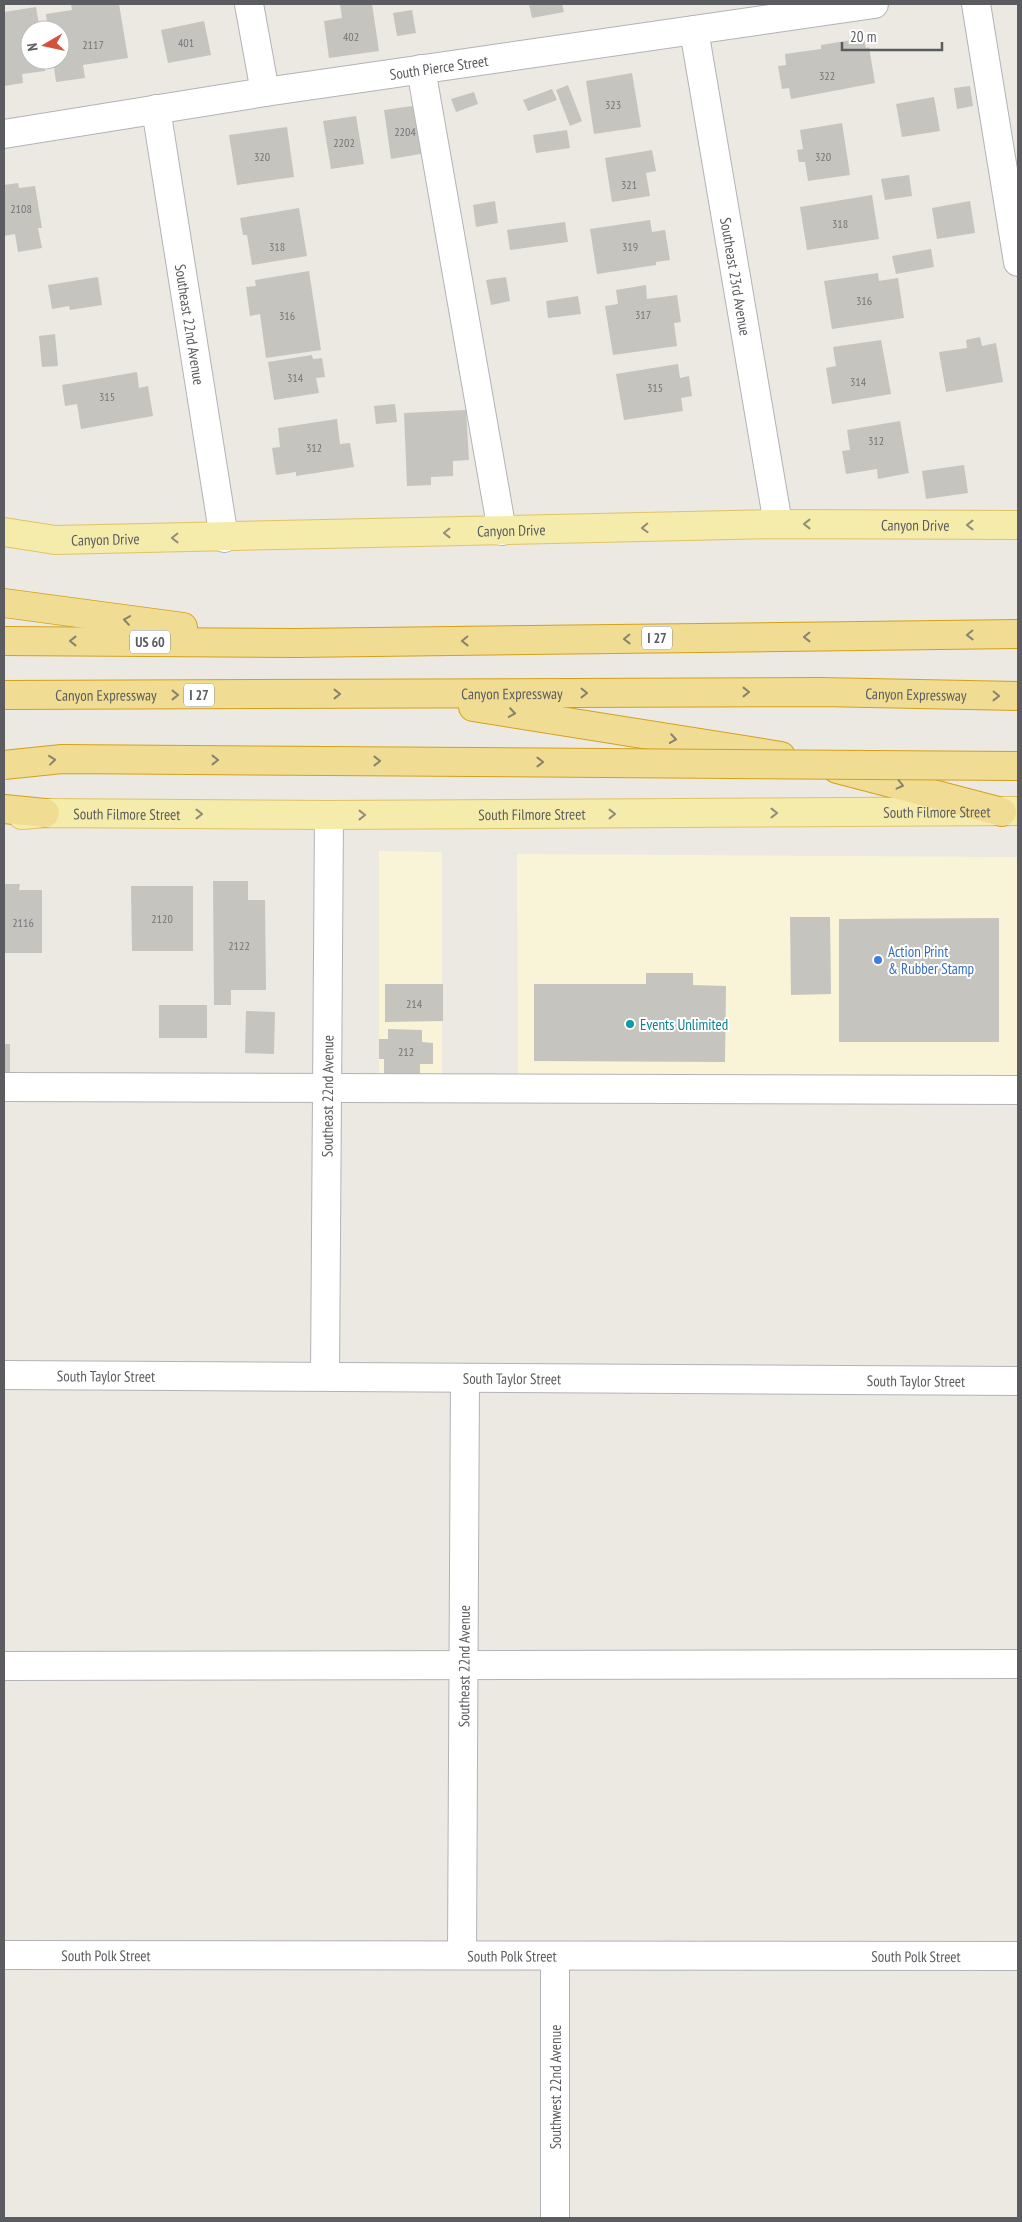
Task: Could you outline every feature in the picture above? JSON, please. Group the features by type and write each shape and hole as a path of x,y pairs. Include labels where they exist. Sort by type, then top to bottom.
{"highway":[{"path":"4,603 296,643"},
{"name":"I 27","path":"296,643 1018,634"},
{"name":"US 60","path":"4,641 296,643"},
{"name":"Canyon Expressway","path":"4,695 820,692 1018,696"},
{"path":"395,694 794,758 1010,811"},
{"path":"4,765 62,759 1018,766"},
{"path":"4,809 45,813"}],"main road":[{"name":"Canyon Drive","path":"4,532 55,540 224,538 778,524 1018,525"},
{"name":"South Filmore Street","path":"45,813 329,816 1010,811"},
{"path":"4,817 45,813"}],"street":[{"path":"249,4 265,92"},
{"name":"South Pierce Street","path":"4,134 265,92 874,4"},
{"path":"976,4 1018,262"},
{"name":"Southeast 23rd Avenue","path":"694,30 778,524"},
{"path":"421,69 502,531"},
{"name":"Southeast 22nd Avenue","path":"156,109 224,538"},
{"name":"Southeast 22nd Avenue","path":"325,1376 329,816"},
{"path":"4,1087 1018,1090"},
{"name":"South Taylor Street","path":"4,1375 1018,1382"},
{"name":"Southeast 22nd Avenue","path":"462,1955 466,1378"},
{"path":"4,1666 1018,1664"},
{"name":"South Polk Street","path":"4,1955 1018,1956"},
{"name":"Southwest 22nd Avenue","path":"555,1956 555,2218"}],"shaded area":[{"path":"379,851 442,852 442,1076 379,1074"},
{"path":"517,854 1018,857 1018,1077 518,1077"}],"building":[{"path":"71,4 119,4 128,58 83,65 85,78 56,82 54,70 70,70 70,20 47,20 46,14 72,10"},
{"path":"340,4 372,4 379,51 329,58 324,21 342,18"},
{"path":"529,4 562,4 564,12 532,18"},
{"path":"36,7 38,20 20,20 20,70 45,71 22,74 23,83 4,86 4,12"},
{"path":"412,10 416,33 397,36 393,13"},
{"path":"204,21 211,55 168,63 161,30"},
{"path":"864,38 866,48 869,47 875,83 791,99 789,88 782,89 778,66 786,65 785,54 821,49 821,45"},
{"path":"632,73 641,127 594,134 586,81"},
{"path":"568,85 582,121 570,126 556,90"},
{"path":"970,86 973,106 957,109 954,88"},
{"path":"552,89 557,100 528,111 523,100"},
{"path":"474,92 478,104 456,112 451,99"},
{"path":"934,97 940,131 902,137 896,104"},
{"path":"419,105 426,153 391,159 384,110"},
{"path":"356,116 364,164 331,169 323,121"},
{"path":"842,123 850,175 808,181 805,162 799,162 797,150 803,149 800,130"},
{"path":"287,127 294,177 237,185 229,135"},
{"path":"567,130 570,148 536,153 533,135"},
{"path":"652,150 656,171 646,173 650,196 612,202 605,158"},
{"path":"909,175 912,196 885,200 881,179"},
{"path":"18,183 19,188 35,186 42,228 38,228 42,248 18,252 15,234 4,236 4,185"},
{"path":"872,195 879,239 807,250 800,207"},
{"path":"495,201 498,223 476,227 473,205"},
{"path":"970,201 975,233 937,239 932,208"},
{"path":"299,208 307,256 252,265 247,235 243,235 240,218"},
{"path":"650,220 652,232 665,230 670,260 656,262 656,265 597,274 590,229"},
{"path":"565,222 568,242 510,250 507,230"},
{"path":"931,249 934,267 896,274 892,256"},
{"path":"309,271 321,350 266,358 260,314 250,316 246,287 256,286 255,280"},
{"path":"878,273 879,281 898,278 904,318 832,329 824,281"},
{"path":"98,277 102,305 70,310 69,306 52,309 48,285"},
{"path":"506,277 510,301 491,305 486,280"},
{"path":"646,285 647,299 677,295 681,322 674,323 677,346 613,355 605,306 618,304 616,290"},
{"path":"578,296 581,314 548,318 546,301"},
{"path":"55,334 58,366 42,367 39,336"},
{"path":"980,337 982,346 996,343 1003,382 946,392 939,352 967,348 966,340"},
{"path":"881,340 891,394 832,404 826,368 836,366 833,347"},
{"path":"312,355 313,359 322,358 325,377 316,378 319,393 274,400 268,362"},
{"path":"678,364 680,378 689,376 692,396 681,398 683,411 624,420 616,374"},
{"path":"137,372 139,388 148,386 153,416 81,429 77,404 65,406 62,385"},
{"path":"395,404 397,422 376,424 374,406"},
{"path":"466,410 469,460 453,461 453,476 431,477 431,485 407,486 404,413"},
{"path":"337,419 340,444 350,443 354,467 296,476 296,472 276,475 272,448 280,447 278,428"},
{"path":"900,421 909,473 878,479 877,469 846,474 842,451 850,450 847,430"},
{"path":"964,465 968,493 926,499 922,471"},
{"path":"213,881 248,881 248,900 265,900 266,990 231,990 231,1005 214,1005"},
{"path":"4,884 20,884 19,890 42,890 42,953 4,953"},
{"path":"131,886 193,886 193,951 132,951"},
{"path":"790,917 830,917 831,994 791,995"},
{"path":"999,918 999,1042 839,1042 839,919"},
{"name":"Events Unlimited","path":"646,973 693,973 693,985 726,986 725,1062 534,1061 534,984 646,984"},
{"path":"385,984 443,984 443,1021 385,1022"},
{"path":"159,1005 207,1005 207,1038 159,1038"},
{"path":"246,1011 275,1012 274,1054 245,1053"},
{"path":"388,1029 422,1030 422,1042 433,1043 433,1064 420,1064 420,1074 384,1074 384,1059 379,1059 379,1039 388,1039"},
{"path":"4,1044 10,1044 10,1074 4,1074"}],"place":[{"name":"Action Print & Rubber Stamp","path":"878,960"},
{"name":"Events Unlimited","path":"630,1024"}]}
